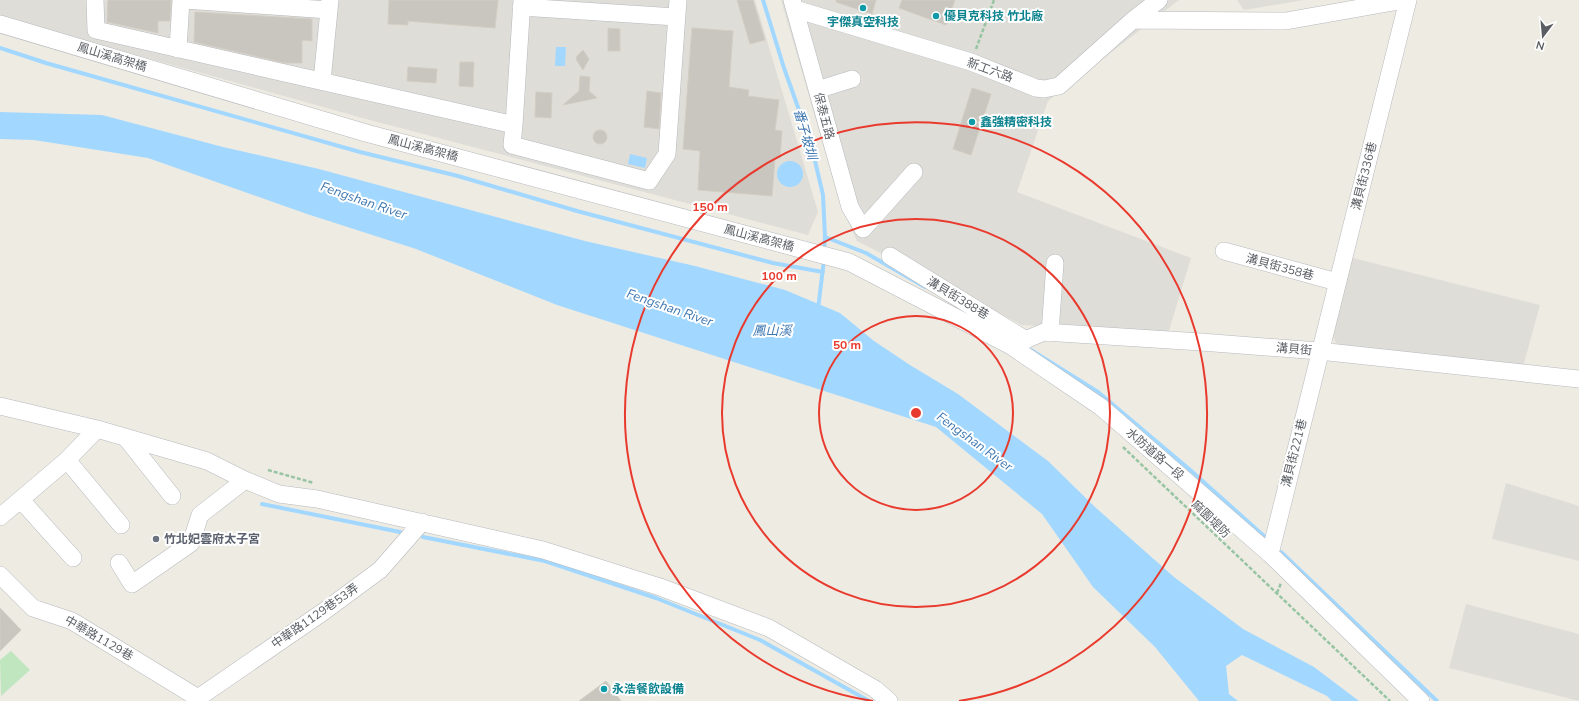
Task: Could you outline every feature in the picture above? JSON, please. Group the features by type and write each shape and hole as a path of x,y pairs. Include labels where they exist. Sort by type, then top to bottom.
{"street":[{"path":"95,0 96,30 514,125"},
{"path":"178,49 182,0 329,5 322,81"},
{"path":"676,17 522,3 512,145 649,181 667,154 678,0"},
{"name":"新工六路","path":"794,4 971,62 1036,88 1044,89 1059,86 1133,20 1159,0"},
{"path":"1133,20 1286,21 1405,0"},
{"name":"溝貝街336巷","path":"1319,351 1408,0"},
{"name":"保泰五路","path":"794,4 850,207 863,229 914,172"},
{"name":"鳳山溪高架橋","path":"0,24 366,133 849,262"},
{"path":"817,90 852,79"},
{"name":"溝貝街358巷","path":"1224,251 1337,282"},
{"name":"溝貝街388巷","path":"890,256 1019,343"},
{"name":"水防道路一段","path":"849,262 1019,343 1101,407 1270,554 1421,701"},
{"path":"1050,332 1055,264"},
{"name":"溝貝街","path":"1019,343 1044,332 1050,332 1319,351 1579,379"},
{"name":"溝貝街221巷","path":"1270,554 1319,351"},
{"path":"0,406 98,429 207,461 245,480 279,494 317,499 543,550 660,586 769,628 875,689 889,701"},
{"path":"0,517 66,460 98,429"},
{"path":"126,438 172,496"},
{"path":"66,460 121,525"},
{"path":"119,563 132,584 191,543 200,515 245,480"},
{"path":"21,500 72,558"},
{"name":"中華路1129巷53弄","path":"199,699 324,612 380,570 422,522"},
{"name":"中華路1129巷","path":"0,575 33,608 72,620 199,699"}],"path":[{"path":"971,62 994,0"},
{"name":"麻園堤防","path":"1122,446 1390,701"}],"shaded area":[{"path":"0,0 755,0 818,212 808,235 366,119 0,17"},
{"path":"781,0 1179,0 1048,101 1017,192 1191,258 1168,334 1022,325 857,241 841,206"},
{"path":"1237,0 1304,0 1244,10"},
{"path":"1353,258 1540,305 1523,367 1339,350 1330,329"},
{"path":"1506,483 1579,506 1579,561 1492,539"},
{"path":"1466,604 1579,634 1579,701 1449,668"}],"green space":[{"path":"11,651 30,670 1,696 0,660"}],"water":[{"path":"556,47 566,47 565,66 555,66"},
{"name":"鳳山溪","path":"0,112 102,115 223,147 319,169 585,241 695,266 785,290 840,313 874,341 958,394 1048,461 1095,507 1174,577 1243,629 1314,667 1359,701 1332,701 1327,696 1242,655 1226,666 1229,694 1238,701 1199,701 1155,647 1093,587 1042,514 936,427 557,305 416,249 307,214 148,158 34,140 0,139"},
{"path":"630,154 647,158 645,168 628,164"},
{"path":"790,161 799,165 803,174 799,183 790,187 781,183 777,174 781,165"}],"building":[{"path":"108,0 171,0 170,21 158,21 158,33 107,22"},
{"path":"389,0 498,0 495,28 408,21 408,25 388,24"},
{"path":"737,0 753,0 765,40 750,44"},
{"name":"宇傑真空科技","path":"836,0 876,0 872,14 836,2"},
{"name":"優貝克科技 竹北廠","path":"902,0 955,0 946,25 899,8"},
{"path":"195,12 312,19 312,41 302,40 302,63 285,63 194,42"},
{"path":"608,28 620,29 620,51 608,51"},
{"path":"692,28 733,31 729,87 749,90 748,96 779,100 775,130 782,131 780,158 775,158 772,196 698,190 700,151 683,149"},
{"path":"583,50 589,59 583,70 576,59"},
{"path":"460,62 474,62 473,87 459,86"},
{"path":"408,67 437,69 436,83 407,81"},
{"path":"580,76 590,77 589,91 597,98 563,105 579,91"},
{"name":"鑫強精密科技","path":"972,88 991,94 971,155 953,149"},
{"path":"647,91 661,93 659,129 644,127"},
{"path":"536,92 552,93 551,118 535,117"},
{"path":"600,130 605,132 607,137 605,142 600,144 595,142 593,137 595,132"},
{"path":"0,608 21,630 0,651"},
{"name":"永浩餐飲設備","path":"606,681 621,701 579,701"}],"waterway":[{"name":"番子坡圳","path":"763,0 815,161 823,195 825,237 824,252"},
{"path":"0,48 46,63 360,152 458,176 577,211 773,263 823,272"},
{"path":"825,237 866,253 925,287"},
{"path":"818,309 824,260"},
{"path":"1031,350 1098,392 1189,469 1264,536"},
{"path":"262,504 400,532"},
{"path":"423,537 545,561 656,598 760,640 869,701"},
{"path":"1281,552 1437,701"}],"place":[{"name":"宇傑真空科技","path":"863,8"},
{"name":"優貝克科技 竹北廠","path":"936,16"},
{"name":"鑫強精密科技","path":"972,122"},
{"name":"竹北妃雲府太子宮","path":"156,539"},
{"name":"永浩餐飲設備","path":"604,689"}],"water label":[{"name":"Fengshan River","path":"364,200"},
{"name":"Fengshan River","path":"670,307"},
{"name":"Fengshan River","path":"975,441"}]}
